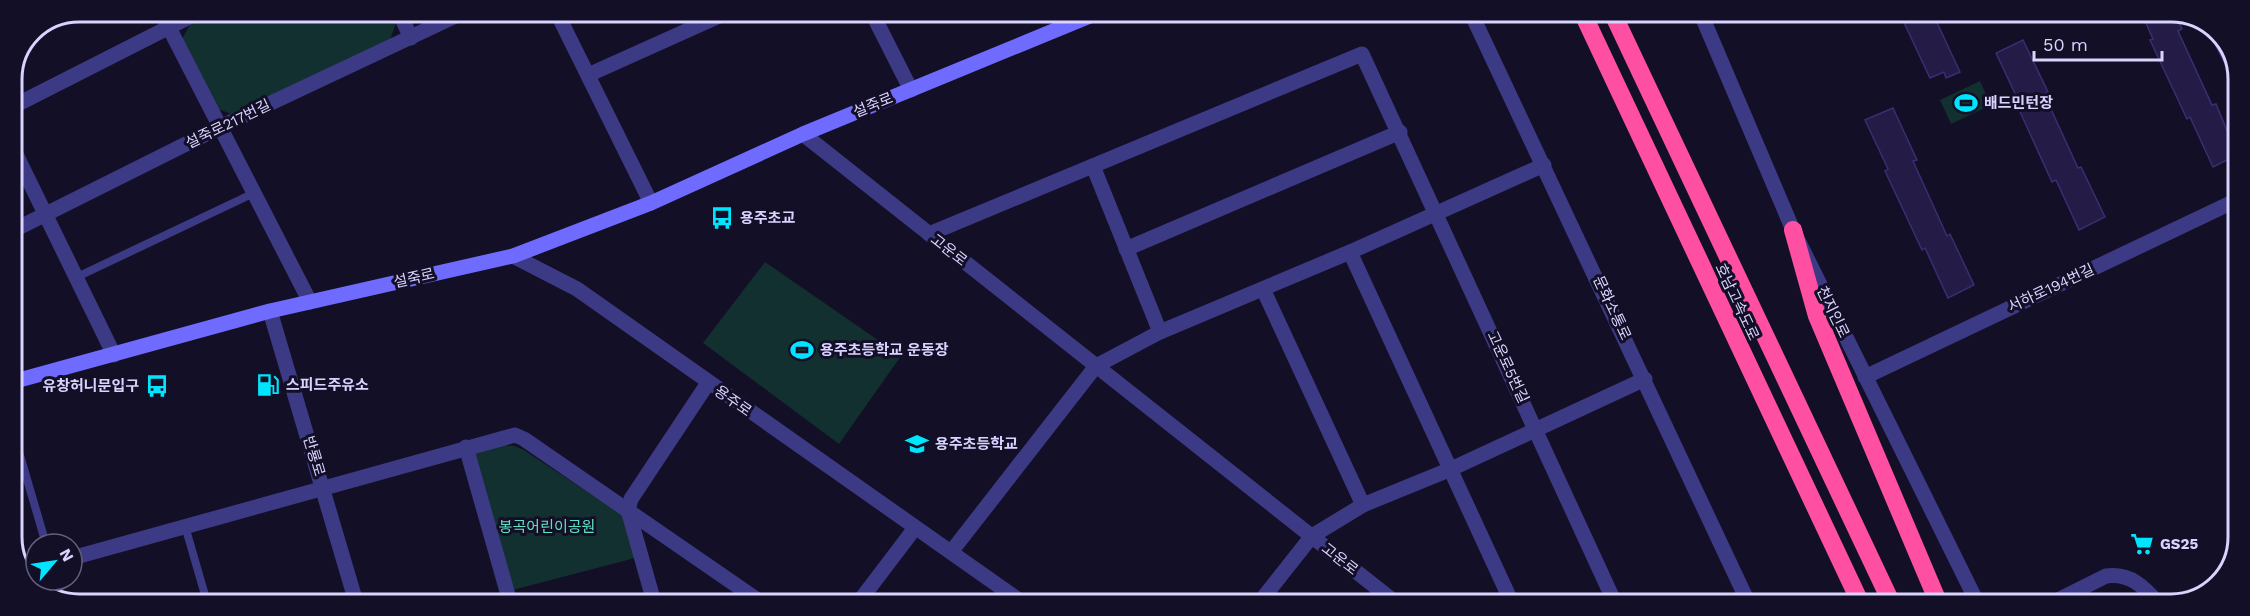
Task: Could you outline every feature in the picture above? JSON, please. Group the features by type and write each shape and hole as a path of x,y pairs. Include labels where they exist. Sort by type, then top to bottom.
{"highway":[{"name":"호남고속도로","path":"1587,22 1856,594"},
{"name":"호남고속도로","path":"1618,22 1887,594"},
{"path":"1793,230 1817,316 1935,594"}],"main road":[{"name":"설죽로","path":"23,379 270,311 513,256 651,203 802,134 1074,22"}],"street":[{"path":"166,22 310,302"},
{"path":"22,101 179,22"},
{"path":"404,22 411,38"},
{"name":"설죽로217번길","path":"22,226 220,127 444,22"},
{"path":"562,22 651,203"},
{"path":"588,75 706,22"},
{"path":"877,22 911,90"},
{"name":"문화소통로","path":"1475,22 1744,594"},
{"name":"천지인로","path":"1704,22 1793,230 1973,594"},
{"name":"고운로5번길","path":"929,234 1362,54 1400,132 1611,594"},
{"path":"1126,249 1400,132"},
{"name":"고운로","path":"802,134 1385,594"},
{"path":"951,552 1096,366 1160,332 1350,252 1544,165"},
{"path":"22,166 114,355"},
{"path":"1093,166 1160,332"},
{"name":"서하로194번길","path":"1865,377 2227,205"},
{"path":"1350,252 1508,594"},
{"name":"용주로","path":"513,256 577,290 1010,594"},
{"path":"1263,289 1363,505"},
{"name":"반룡로","path":"270,311 324,487 354,594"},
{"path":"1312,536 1363,505 1451,469 1645,379"},
{"path":"652,594 628,510 631,499 708,383"},
{"path":"84,555 514,435 524,439 749,594"},
{"path":"466,447 508,594"},
{"path":"865,594 915,528"},
{"name":"고운로","path":"1266,594 1312,536"},
{"path":"2070,594 2106,576 2115,575 2126,576 2142,584 2150,594"}],"lane":[{"path":"77,277 254,193"},
{"path":"23,465 42,532"},
{"path":"185,526 205,594"}],"green space":[{"path":"191,23 396,23 390,40 237,116 218,109 182,39"},
{"name":"배드민턴장","path":"1980,81 1991,105 1951,124 1940,100"},
{"name":"용주초등학교 운동장","path":"765,262 901,356 839,444 703,343"},
{"name":"봉곡어린이공원","path":"501,445 515,446 524,450 624,516 635,558 509,591 473,452"}],"building":[{"path":"1904,22 1937,22 1960,72 1946,78 1944,72 1930,78"},
{"path":"2146,22 2179,23 2182,29 2178,31 2212,105 2216,104 2227,131 2227,160 2213,167 2190,117 2187,119 2150,40 2153,39"},
{"path":"2023,40 2048,92 2044,94 2078,168 2081,167 2105,217 2079,230 2056,180 2052,182 1996,53"},
{"path":"1893,108 1917,160 1913,161 1947,236 1950,234 1974,285 1948,298 1925,248 1922,250 1885,171 1888,169 1865,120"}],"place":[{"name":"배드민턴장","path":"1966,103"},
{"name":"용주초교","path":"722,218"},
{"name":"용주초등학교 운동장","path":"802,350"},
{"name":"스피드주유소","path":"268,385"},
{"name":"유창허니문입구","path":"157,386"},
{"name":"용주초등학교","path":"917,444"},
{"name":"GS25","path":"2142,544"}]}
